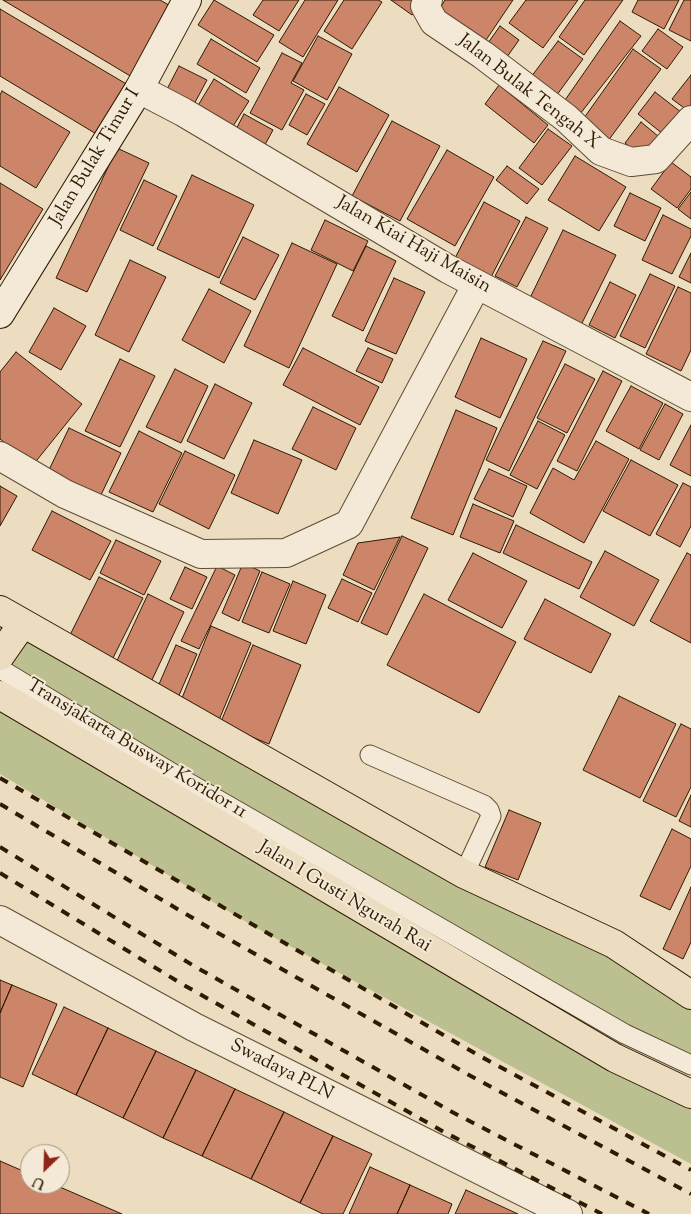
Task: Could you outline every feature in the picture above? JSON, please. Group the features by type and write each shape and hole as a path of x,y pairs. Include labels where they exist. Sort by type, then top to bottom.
{"main road":[{"path":"0,656 11,616 464,874 614,944 691,995"},
{"name":"Jalan I Gusti Ngurah Rai","path":"0,695 615,1058 691,1094"}],"street":[{"name":"Jalan Bulak Timur I","path":"4,301 139,88 187,0"},
{"name":"Jalan Bulak Tengah X","path":"428,0 425,6 434,22 483,54 559,112 601,151 632,162 656,159 691,120"},
{"name":"Jalan Kiai Haji Maisin","path":"139,88 183,112 448,269 691,397"},
{"path":"0,456 65,494 201,554 286,553 349,524 477,284"},
{"name":"Swadaya PLN","path":"0,920 194,1028 568,1214"}],"lane":[{"name":"Transjakarta Busway Koridor 11","path":"0,669 180,778 591,1015 625,1034 691,1065"},
{"path":"370,755 484,805 489,810 492,816 464,874"}],"green space":[{"path":"0,610 691,995 691,1065 0,669"},
{"path":"0,695 691,1094 691,1164 253,926 0,774"}],"building":[{"path":"3,0 160,0 174,8 132,77"},
{"path":"214,0 274,35 257,62 198,25"},
{"path":"263,0 299,0 279,31 253,15"},
{"path":"305,0 338,0 303,57 279,42"},
{"path":"344,0 378,0 382,2 352,49 324,31"},
{"path":"391,0 422,0 412,15"},
{"path":"445,0 513,0 484,43 437,13"},
{"path":"526,0 578,0 543,48 509,23"},
{"path":"585,0 623,0 584,55 559,37"},
{"path":"638,0 679,0 664,29 632,12"},
{"path":"684,0 691,0 691,41 669,30"},
{"path":"0,9 128,85 98,135 0,76"},
{"path":"620,21 641,36 580,114 563,103"},
{"path":"500,26 519,40 502,64 483,50"},
{"path":"658,29 683,47 667,69 642,51"},
{"path":"318,36 352,54 327,100 293,81"},
{"path":"211,39 260,68 246,93 197,64"},
{"path":"558,41 583,59 554,99 528,81"},
{"path":"633,49 661,69 605,145 579,125"},
{"path":"282,53 302,63 291,83 304,90 282,130 250,113"},
{"path":"179,66 207,80 192,108 165,93"},
{"path":"691,75 691,113 672,99"},
{"path":"214,79 249,101 228,134 194,112"},
{"path":"499,85 548,125 534,143 485,104"},
{"path":"339,87 389,115 357,172 307,144"},
{"path":"2,91 70,132 36,188 0,166 0,95"},
{"path":"655,92 686,116 668,138 638,114"},
{"path":"306,94 325,104 307,135 289,125"},
{"path":"244,114 273,130 261,152 232,137"},
{"path":"392,121 440,146 400,221 352,196"},
{"path":"641,122 664,141 643,158 625,143"},
{"path":"548,129 572,146 542,185 519,168"},
{"path":"117,148 149,163 87,292 56,278"},
{"path":"447,150 494,177 455,246 407,219"},
{"path":"575,156 626,187 599,231 548,200"},
{"path":"671,162 691,177 691,189 677,208 651,189"},
{"path":"507,166 539,189 527,204 496,180"},
{"path":"192,175 254,205 219,278 157,249"},
{"path":"144,180 177,196 153,246 120,230"},
{"path":"0,183 43,209 0,280"},
{"path":"691,192 691,219 678,209"},
{"path":"630,193 661,208 645,241 614,226"},
{"path":"484,202 520,221 489,281 453,262"},
{"path":"663,215 691,229 691,236 672,274 642,260"},
{"path":"526,217 548,228 517,287 495,276"},
{"path":"325,220 368,241 353,271 311,250"},
{"path":"563,230 616,255 581,325 529,300"},
{"path":"243,237 279,255 255,300 220,283"},
{"path":"292,243 337,264 289,368 244,346"},
{"path":"366,246 396,261 363,331 332,316"},
{"path":"691,253 691,283 679,277"},
{"path":"130,260 166,277 129,352 95,335"},
{"path":"650,274 675,286 645,348 620,336"},
{"path":"394,278 425,292 396,354 365,341"},
{"path":"610,282 636,295 615,338 589,325"},
{"path":"678,287 691,293 691,350 681,371 646,354"},
{"path":"209,289 251,311 224,363 182,340"},
{"path":"54,308 86,326 61,370 29,352"},
{"path":"481,338 527,359 500,418 455,397"},
{"path":"543,341 566,351 509,471 486,460"},
{"path":"303,348 379,387 360,425 283,385"},
{"path":"368,348 393,359 382,383 356,371"},
{"path":"16,352 82,404 33,465 0,439 0,372"},
{"path":"120,359 155,376 120,447 85,431"},
{"path":"565,364 595,379 567,433 537,418"},
{"path":"175,369 208,386 181,443 146,427"},
{"path":"603,371 622,381 577,471 557,461"},
{"path":"215,384 252,403 224,459 187,441"},
{"path":"631,386 663,403 639,449 606,431"},
{"path":"665,404 683,414 659,460 640,450"},
{"path":"313,407 356,428 336,470 292,449"},
{"path":"456,410 497,428 453,535 411,518"},
{"path":"538,421 565,435 537,489 510,475"},
{"path":"691,425 691,476 670,465"},
{"path":"69,428 121,453 100,497 48,472"},
{"path":"139,431 182,453 153,512 109,492"},
{"path":"254,440 302,460 278,514 231,493"},
{"path":"596,441 629,459 584,543 530,513 553,468 574,480"},
{"path":"185,451 235,475 209,529 159,504"},
{"path":"631,460 678,485 650,536 603,511"},
{"path":"489,469 527,486 513,517 474,499"},
{"path":"683,483 691,487 691,526 680,547 656,534"},
{"path":"0,486 17,496 0,526"},
{"path":"473,504 514,521 500,553 460,537"},
{"path":"52,511 111,541 90,580 32,550"},
{"path":"516,525 592,562 579,589 503,553"},
{"path":"402,536 428,548 387,635 361,623"},
{"path":"400,537 374,590 343,575 358,543"},
{"path":"116,540 161,561 144,595 100,573"},
{"path":"605,551 659,580 634,626 580,597"},
{"path":"473,553 527,581 502,628 448,600"},
{"path":"687,553 691,555 691,643 650,621"},
{"path":"243,563 260,571 239,621 222,613"},
{"path":"217,566 235,575 199,649 181,641"},
{"path":"185,567 207,577 192,609 170,599"},
{"path":"262,572 290,584 269,633 242,622"},
{"path":"99,577 143,598 112,660 68,639"},
{"path":"342,579 372,593 358,622 328,608"},
{"path":"293,581 326,595 306,644 273,631"},
{"path":"148,594 184,612 151,682 115,665"},
{"path":"424,594 516,642 479,713 387,665"},
{"path":"545,599 611,634 591,673 524,639"},
{"path":"211,626 251,643 219,720 180,703"},
{"path":"176,645 197,654 177,700 156,691"},
{"path":"253,645 301,665 269,744 220,724"},
{"path":"619,696 676,724 640,798 583,770"},
{"path":"681,724 691,729 691,787 676,817 643,801"},
{"path":"691,795 691,827 679,821"},
{"path":"509,810 541,823 518,880 485,867"},
{"path":"672,829 691,839 691,866 670,910 640,896"},
{"path":"691,887 691,942 683,959 663,949"},
{"path":"0,980 12,985 0,1013"},
{"path":"12,985 57,1004 23,1087 0,1077 0,1013"},
{"path":"64,1007 108,1028 76,1095 32,1074"},
{"path":"108,1028 156,1051 123,1118 76,1095"},
{"path":"156,1051 196,1070 163,1138 123,1118"},
{"path":"196,1070 235,1089 202,1156 163,1138"},
{"path":"235,1089 284,1112 251,1179 202,1156"},
{"path":"284,1112 333,1136 300,1203 251,1179"},
{"path":"333,1136 372,1154 343,1214 323,1214 300,1203"},
{"path":"0,1161 20,1170 20,1194 70,1194 70,1191 122,1214 0,1214"},
{"path":"370,1167 410,1185 397,1214 349,1214"},
{"path":"410,1185 452,1204 448,1214 397,1214"},
{"path":"466,1190 518,1214 455,1214"}],"railway":[{"path":"0,778 478,1055 691,1170"},
{"path":"0,804 218,933 469,1075 691,1194"},
{"path":"0,847 194,966 454,1113 649,1214"},
{"path":"0,873 182,984 444,1132 602,1214"}]}
